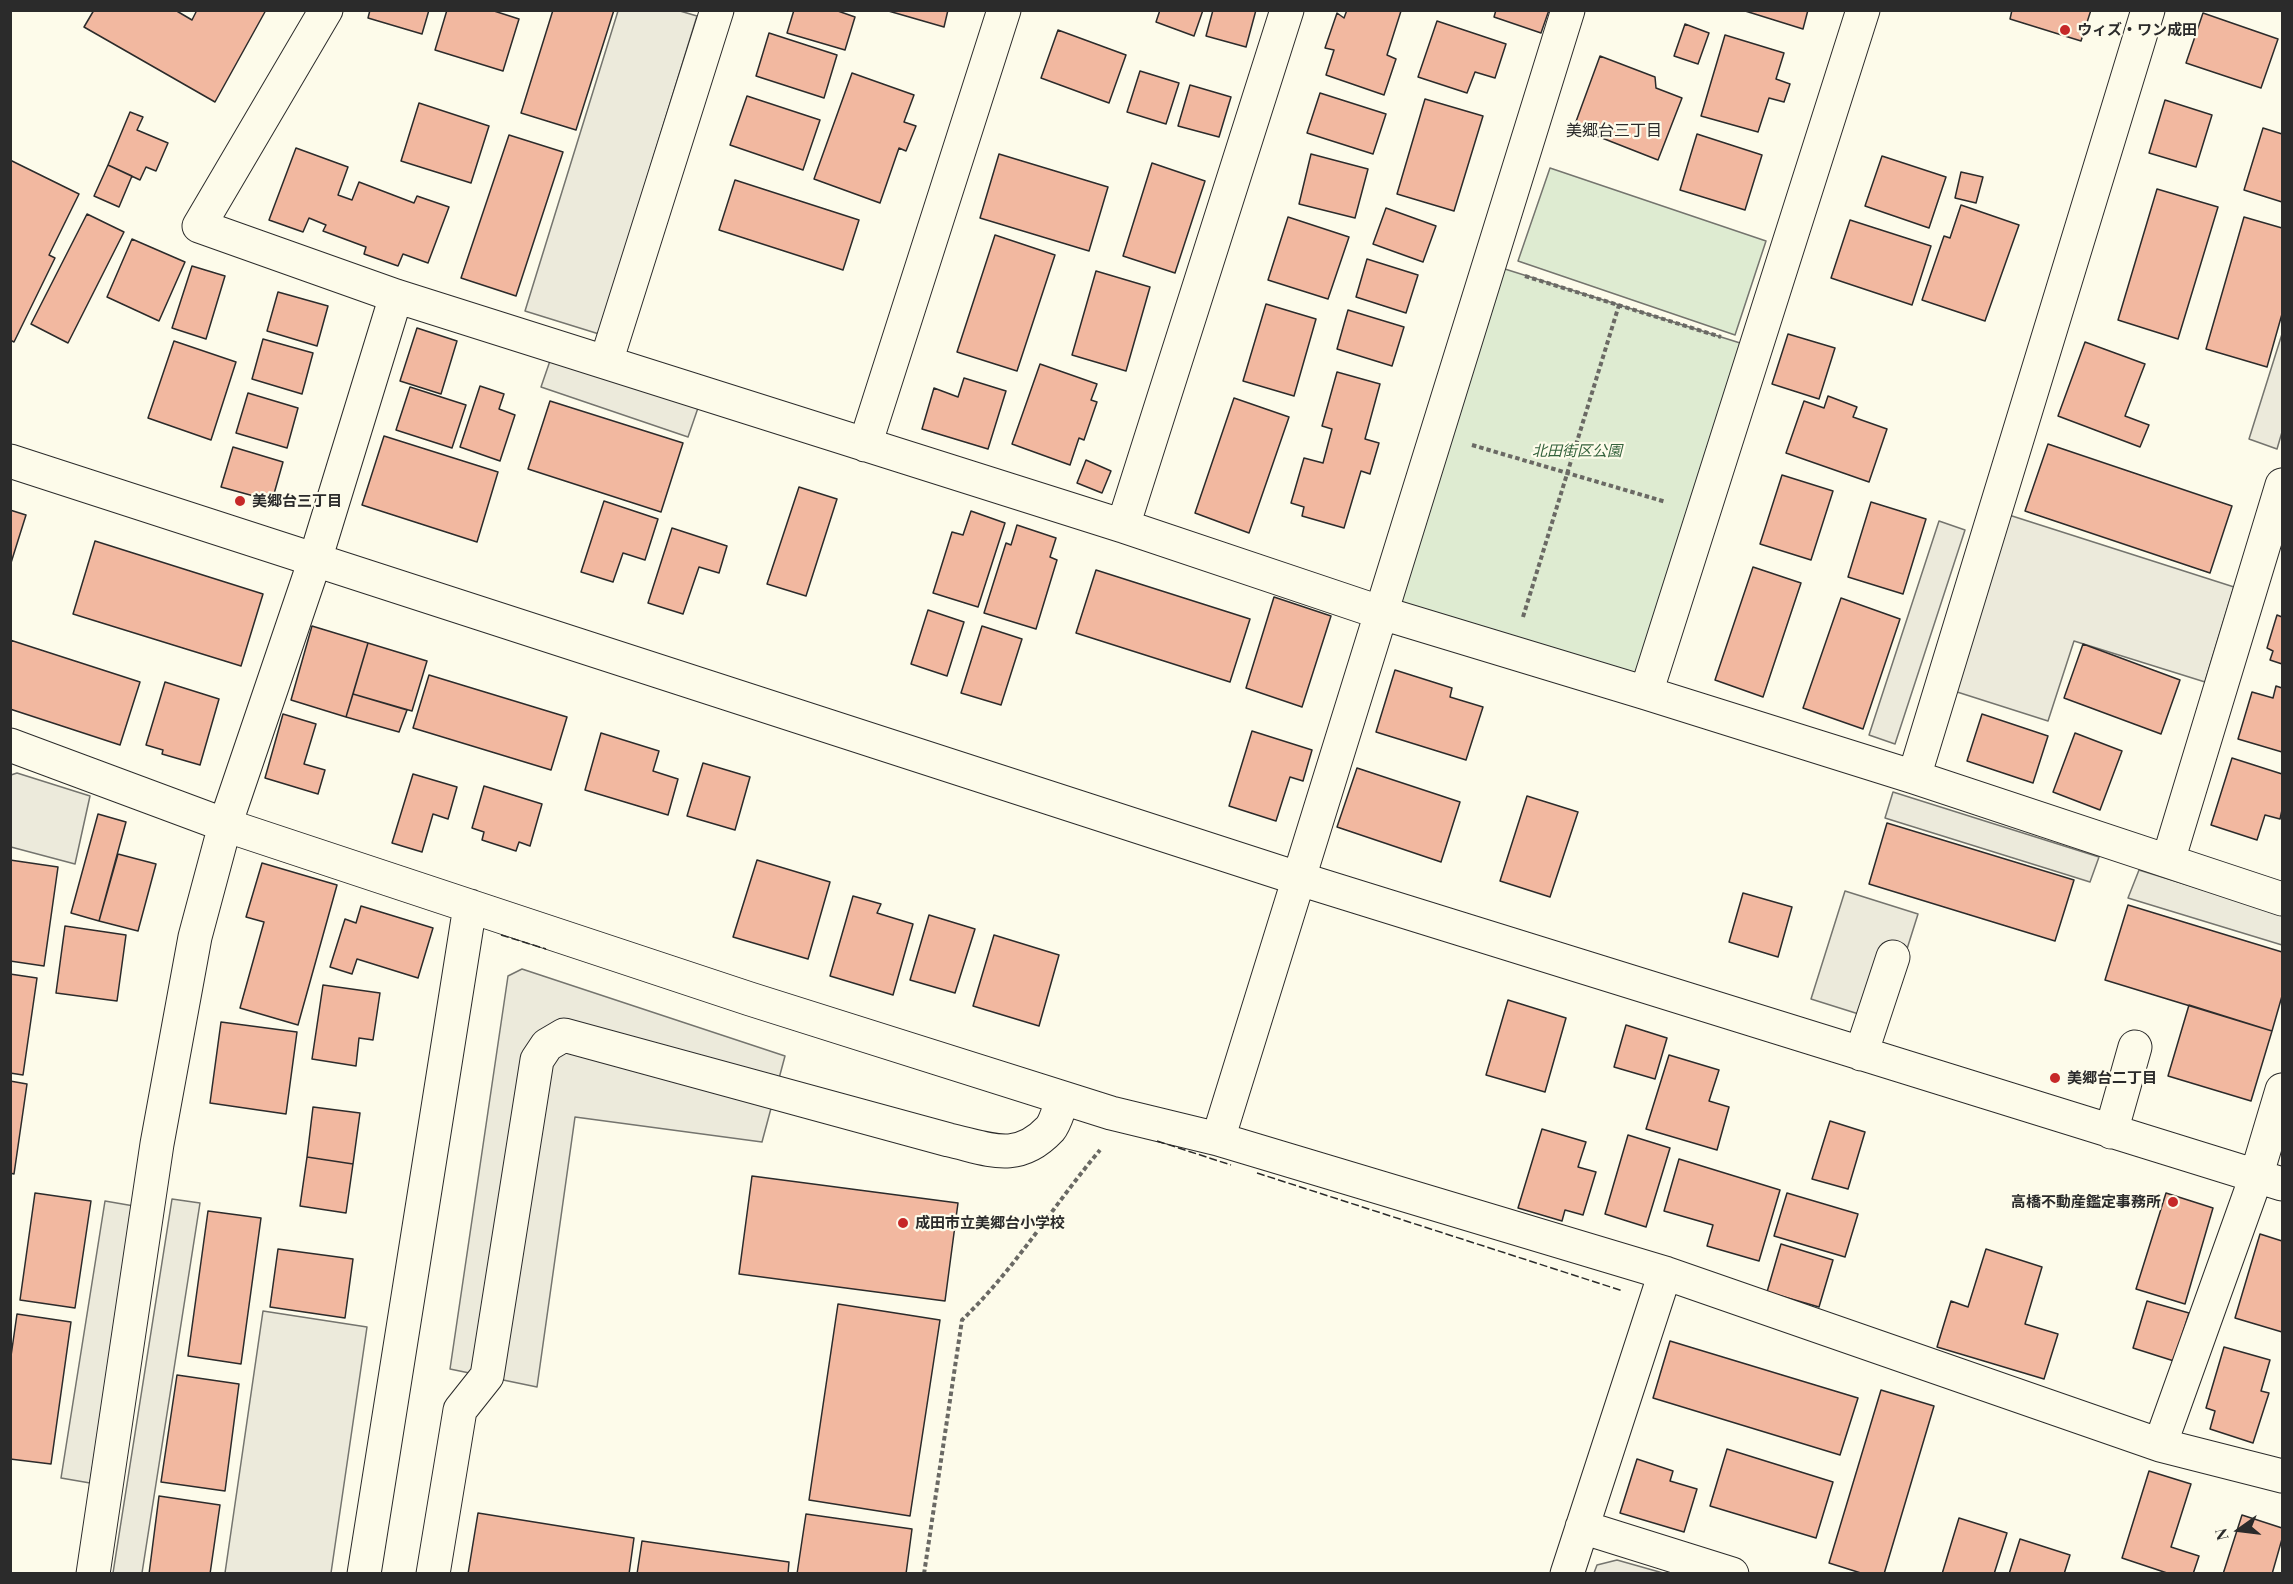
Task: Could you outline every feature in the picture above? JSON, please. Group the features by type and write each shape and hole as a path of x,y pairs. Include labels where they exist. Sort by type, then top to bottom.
{"street":[{"path":"326,10 199,226 396,296 1123,526 1382,613 1914,777 2283,899"},
{"path":"606,363 717,10"},
{"path":"865,445 1004,10"},
{"path":"1123,526 1287,10"},
{"path":"1218,1139 1568,10"},
{"path":"1646,693 1863,10"},
{"path":"1914,777 2148,10"},
{"path":"93,1574 157,1144 195,937 225,825 315,560 396,296"},
{"path":"10,461 1300,879 2269,1181"},
{"path":"2168,861 2283,485"},
{"path":"10,745 225,825 613,954 1063,1099 1218,1139 1665,1273 2160,1445 2283,1476"},
{"path":"364,1574 470,906"},
{"path":"1861,1054 1893,957"},
{"path":"433,1574 460,1410 488,1376 537,1060 548,1045 564,1035 1004,1153 1025,1147 1051,1128 1063,1099"},
{"path":"2111,1132 2135,1047"},
{"path":"2160,1445 2269,1181 2283,1090"},
{"path":"1567,1574 1665,1273"},
{"path":"1582,1527 1732,1574"}],"path":[{"path":"1489,264 1756,348"},
{"path":"1512,652 1619,305"},
{"path":"1437,434 1704,513"},
{"path":"924,1574 962,1320 990,1292 1068,1188 1104,1145"}],"green space":[{"path":"1550,168 1766,241 1735,335 1518,261"},
{"name":"北田街区公園","path":"1489,264 1756,348 1648,688 1382,613"}],"shaded area":[{"path":"618,11 680,11 697,16 599,334 525,311"},
{"path":"2282,334 2282,432 2277,449 2249,439"},
{"path":"552,355 699,405 688,437 541,387"},
{"path":"2009,515 2234,587 2205,682 2074,641 2048,721 1954,691"},
{"path":"1939,521 1965,530 1895,744 1869,735"},
{"path":"17,773 90,796 75,864 11,847 11,775"},
{"path":"1893,792 2099,857 2090,882 1885,818"},
{"path":"2139,870 2282,914 2282,945 2128,898"},
{"path":"1845,891 1918,914 1884,1022 1811,999"},
{"path":"522,969 785,1056 762,1142 575,1117 537,1387 450,1369 508,976"},
{"path":"172,1199 200,1203 142,1573 113,1573"},
{"path":"105,1201 134,1206 90,1483 61,1478"},
{"path":"263,1311 367,1327 331,1573 225,1573"},
{"path":"1617,1560 1663,1573 1594,1573 1597,1565"}],"building":[{"path":"94,10 175,10 192,20 197,10 266,10 215,102 84,27"},
{"path":"370,10 429,10 422,34 368,18"},
{"path":"447,10 491,10 519,19 503,71 435,50"},
{"path":"553,10 614,10 576,130 521,113"},
{"path":"794,10 835,10 855,17 845,50 787,33"},
{"path":"885,10 948,10 944,27"},
{"path":"1160,10 1203,10 1194,36 1156,22"},
{"path":"1213,10 1256,10 1246,47 1206,36"},
{"path":"1347,10 1401,11 1387,55 1396,59 1384,95 1326,75 1334,50 1325,48 1337,13 1344,18"},
{"path":"1496,10 1549,10 1541,33 1494,17"},
{"path":"1742,10 1808,10 1803,29"},
{"name":"ウィズ・ワン成田","path":"2012,10 2091,10 2081,41 2010,19"},
{"path":"2203,13 2278,39 2261,88 2186,63"},
{"path":"1437,21 1506,44 1495,78 1475,72 1467,93 1418,77"},
{"path":"1685,24 1709,33 1698,64 1674,56"},
{"path":"1058,30 1126,55 1109,103 1041,78"},
{"path":"769,33 837,55 824,98 756,76"},
{"path":"1725,35 1784,53 1776,79 1790,84 1784,102 1769,98 1758,132 1701,116"},
{"path":"1600,56 1655,77 1656,88 1682,98 1658,160 1574,127"},
{"path":"1140,71 1179,83 1166,124 1127,112"},
{"path":"852,73 914,95 904,122 916,126 906,151 899,148 880,203 814,179"},
{"path":"1190,85 1231,97 1219,137 1178,126"},
{"path":"1320,93 1386,114 1373,154 1307,133"},
{"path":"747,96 820,120 803,170 730,145"},
{"path":"1425,99 1483,116 1454,211 1397,194"},
{"path":"2165,100 2212,115 2196,167 2149,153"},
{"path":"419,103 489,126 471,183 401,161"},
{"path":"130,112 143,117 137,130 168,143 156,171 146,167 140,180 108,165"},
{"path":"2263,128 2282,134 2282,202 2244,190"},
{"path":"1697,134 1762,155 1745,210 1680,190"},
{"path":"509,135 563,152 516,296 461,278"},
{"path":"296,148 348,167 338,195 352,200 359,182 414,203 417,196 449,207 428,263 403,254 398,266 364,254 366,247 323,231 326,225 309,218 303,232 269,220"},
{"path":"999,154 1108,187 1089,251 980,218"},
{"path":"1311,154 1368,169 1355,218 1299,204"},
{"path":"1882,156 1946,177 1929,228 1865,206"},
{"path":"10,160 79,194 49,255 55,258 14,342 10,340"},
{"path":"1152,163 1205,181 1175,273 1123,256"},
{"path":"108,165 132,176 119,207 94,196"},
{"path":"1961,172 1983,177 1976,203 1955,198"},
{"path":"735,180 859,220 843,270 719,230"},
{"path":"2157,189 2218,207 2178,339 2118,320"},
{"path":"1961,205 2019,225 1985,321 1922,300 1944,236 1950,238"},
{"path":"1386,208 1436,226 1423,262 1373,244"},
{"path":"87,214 124,232 68,343 31,324"},
{"path":"1288,217 1349,237 1328,299 1268,280"},
{"path":"2244,217 2282,228 2282,314 2267,367 2206,349"},
{"path":"1850,220 1931,246 1912,305 1831,278"},
{"path":"995,235 1055,255 1017,371 957,352"},
{"path":"132,239 185,262 159,321 107,297"},
{"path":"1367,259 1418,275 1406,313 1356,297"},
{"path":"192,266 225,276 206,339 172,328"},
{"path":"1096,271 1150,287 1126,371 1072,355"},
{"path":"278,292 328,306 317,346 267,331"},
{"path":"1266,304 1316,319 1294,396 1243,381"},
{"path":"1348,310 1404,327 1392,366 1337,349"},
{"path":"417,328 457,341 441,394 400,381"},
{"path":"1788,334 1835,348 1819,399 1772,384"},
{"path":"263,339 313,353 302,394 252,379"},
{"path":"174,341 236,362 211,440 148,418"},
{"path":"2085,342 2145,364 2125,416 2149,425 2140,447 2058,416"},
{"path":"1040,364 1097,384 1091,400 1097,402 1084,440 1079,438 1070,465 1012,444"},
{"path":"1337,372 1380,384 1365,439 1379,443 1370,474 1361,471 1344,528 1302,516 1304,507 1291,503 1304,458 1323,463 1332,429 1322,426"},
{"path":"964,378 1006,391 988,449 922,429 934,388 958,397"},
{"path":"480,386 504,394 499,409 515,415 500,461 460,447"},
{"path":"410,387 466,405 452,448 396,430"},
{"path":"248,393 298,408 287,448 236,433"},
{"path":"1828,396 1857,407 1853,417 1887,429 1869,482 1786,453 1804,401 1824,408"},
{"path":"1234,398 1289,417 1249,533 1195,513"},
{"path":"550,401 683,443 661,512 528,469"},
{"path":"384,436 498,472 477,542 362,505"},
{"path":"2048,444 2232,506 2210,573 2025,511"},
{"path":"233,447 283,462 272,501 221,487"},
{"path":"1086,460 1111,471 1102,493 1077,483"},
{"path":"1782,475 1833,491 1811,560 1760,544"},
{"path":"799,487 837,499 806,596 767,584"},
{"path":"604,501 658,519 645,560 623,553 613,582 581,572"},
{"path":"1871,502 1926,519 1903,594 1848,577"},
{"path":"10,510 26,515 10,566"},
{"path":"971,511 1005,523 978,607 933,593 952,532 963,535"},
{"path":"1017,525 1056,538 1050,557 1057,560 1036,629 984,613 1006,543 1011,545"},
{"path":"672,528 727,546 719,573 699,567 683,614 648,603"},
{"path":"95,541 263,594 241,666 73,614"},
{"path":"1753,567 1801,583 1763,697 1715,680"},
{"path":"1096,570 1250,619 1230,682 1076,633"},
{"path":"1274,597 1331,616 1302,707 1246,688"},
{"path":"1841,598 1900,619 1863,729 1803,708"},
{"path":"928,610 964,622 947,676 911,664"},
{"path":"2277,615 2282,617 2282,664 2270,660 2273,651 2267,648"},
{"path":"312,626 368,643 346,717 291,700"},
{"path":"982,626 1022,639 1001,705 961,693"},
{"path":"10,640 140,682 120,745 10,709"},
{"path":"368,643 427,661 412,711 353,694"},
{"path":"2083,644 2180,680 2161,734 2064,698"},
{"path":"1395,670 1452,688 1450,697 1483,707 1466,760 1376,732"},
{"path":"429,675 567,717 551,770 413,728"},
{"path":"165,682 219,699 200,765 162,754 163,750 146,745"},
{"path":"2276,686 2282,688 2282,752 2238,739 2252,692 2273,698"},
{"path":"353,694 407,710 399,732 346,717"},
{"path":"283,714 316,724 304,764 325,770 318,794 265,778"},
{"path":"1982,714 2048,736 2033,783 1967,761"},
{"path":"1252,731 1312,750 1303,781 1290,777 1276,821 1229,806"},
{"path":"601,733 659,751 653,771 678,779 668,815 585,790"},
{"path":"2075,733 2122,751 2100,810 2053,792"},
{"path":"2232,758 2282,774 2280,819 2265,815 2257,840 2211,825"},
{"path":"703,763 750,777 735,830 687,816"},
{"path":"1357,768 1460,802 1441,862 1337,827"},
{"path":"413,774 457,787 448,819 433,814 422,852 392,843"},
{"path":"484,786 542,804 530,846 519,842 516,851 482,840 484,832 472,828"},
{"path":"1527,796 1578,812 1550,897 1500,881"},
{"path":"98,814 126,822 99,921 71,913"},
{"path":"1887,823 2074,880 2055,941 1869,884"},
{"path":"118,854 156,864 138,931 99,921"},
{"path":"10,860 58,867 44,966 10,961"},
{"path":"757,860 830,882 808,959 733,937"},
{"path":"262,863 337,885 298,1025 240,1008 264,922 246,917"},
{"path":"1743,893 1792,907 1778,957 1729,942"},
{"path":"853,896 881,904 877,913 913,924 893,995 830,976"},
{"path":"2128,905 2282,952 2282,996 2272,1031 2105,980"},
{"path":"361,906 433,928 418,978 357,959 352,974 330,967 345,919 356,923"},
{"path":"929,915 975,929 955,993 910,980"},
{"path":"65,926 126,935 117,1001 56,993"},
{"path":"994,935 1059,955 1039,1026 973,1006"},
{"path":"10,974 37,978 23,1075 10,1073"},
{"path":"323,985 380,993 373,1040 359,1038 356,1066 312,1059"},
{"path":"1508,1000 1566,1018 1545,1092 1486,1075"},
{"path":"2189,1005 2272,1031 2251,1101 2168,1076"},
{"path":"221,1022 297,1032 286,1114 210,1103"},
{"path":"1626,1025 1667,1038 1655,1079 1614,1067"},
{"path":"1669,1055 1719,1070 1709,1101 1729,1107 1717,1150 1646,1129"},
{"path":"10,1081 27,1084 14,1174 10,1173"},
{"path":"313,1107 360,1113 353,1164 307,1157"},
{"path":"1830,1121 1865,1132 1848,1189 1812,1179"},
{"path":"1542,1129 1586,1142 1578,1167 1596,1172 1583,1215 1565,1210 1562,1221 1518,1208"},
{"path":"1628,1135 1670,1148 1646,1227 1605,1214"},
{"path":"307,1157 353,1164 346,1213 300,1206"},
{"path":"1679,1159 1780,1190 1759,1261 1707,1246 1713,1225 1664,1211"},
{"path":"752,1176 958,1203 945,1301 739,1274"},
{"path":"35,1193 91,1201 75,1308 20,1300"},
{"path":"1787,1193 1858,1214 1845,1257 1774,1236"},
{"path":"2166,1193 2213,1208 2185,1304 2136,1289"},
{"path":"208,1211 261,1218 241,1364 188,1356"},
{"path":"2260,1234 2282,1241 2282,1332 2235,1318"},
{"path":"1781,1244 1833,1260 1819,1307 1767,1292"},
{"path":"278,1249 353,1259 345,1318 270,1307"},
{"path":"1986,1249 2042,1267 2025,1324 2058,1334 2044,1379 1937,1347 1951,1301 1968,1307"},
{"path":"2147,1301 2189,1313 2174,1361 2133,1348"},
{"path":"838,1304 940,1320 910,1516 809,1500"},
{"path":"17,1314 71,1322 51,1464 10,1459 10,1363"},
{"path":"1670,1341 1858,1398 1840,1455 1653,1398"},
{"path":"2224,1347 2270,1360 2261,1391 2269,1393 2253,1443 2210,1429 2215,1411 2206,1408"},
{"path":"177,1375 239,1384 225,1491 161,1482"},
{"path":"1881,1390 1934,1406 1884,1574 1864,1574 1829,1563"},
{"path":"1727,1449 1833,1482 1816,1538 1710,1506"},
{"path":"1637,1459 1673,1471 1670,1481 1697,1489 1684,1532 1620,1513"},
{"path":"2149,1471 2191,1484 2171,1547 2199,1556 2193,1574 2170,1574 2122,1558"},
{"path":"159,1496 220,1505 210,1574 149,1574"},
{"path":"478,1513 634,1538 629,1574 468,1574"},
{"path":"806,1514 912,1529 906,1574 797,1574"},
{"path":"2242,1515 2282,1528 2282,1539 2272,1574 2223,1574"},
{"path":"1959,1518 2007,1533 1994,1574 1942,1574"},
{"path":"2020,1539 2070,1555 2064,1574 2009,1574"},
{"path":"642,1541 789,1562 788,1574 637,1574"}],"fence":[{"path":"501,935 546,949"},
{"path":"1157,1141 1231,1165"},
{"path":"1257,1173 1623,1291"}],"place":[{"name":"ウィズ・ワン成田","path":"2065,30"},
{"name":"美郷台三丁目","path":"240,501"},
{"name":"美郷台二丁目","path":"2055,1078"},
{"name":"高橋不動産鑑定事務所","path":"2173,1202"},
{"name":"成田市立美郷台小学校","path":"903,1223"}],"district":[{"name":"美郷台三丁目","path":"1614,131"}]}
